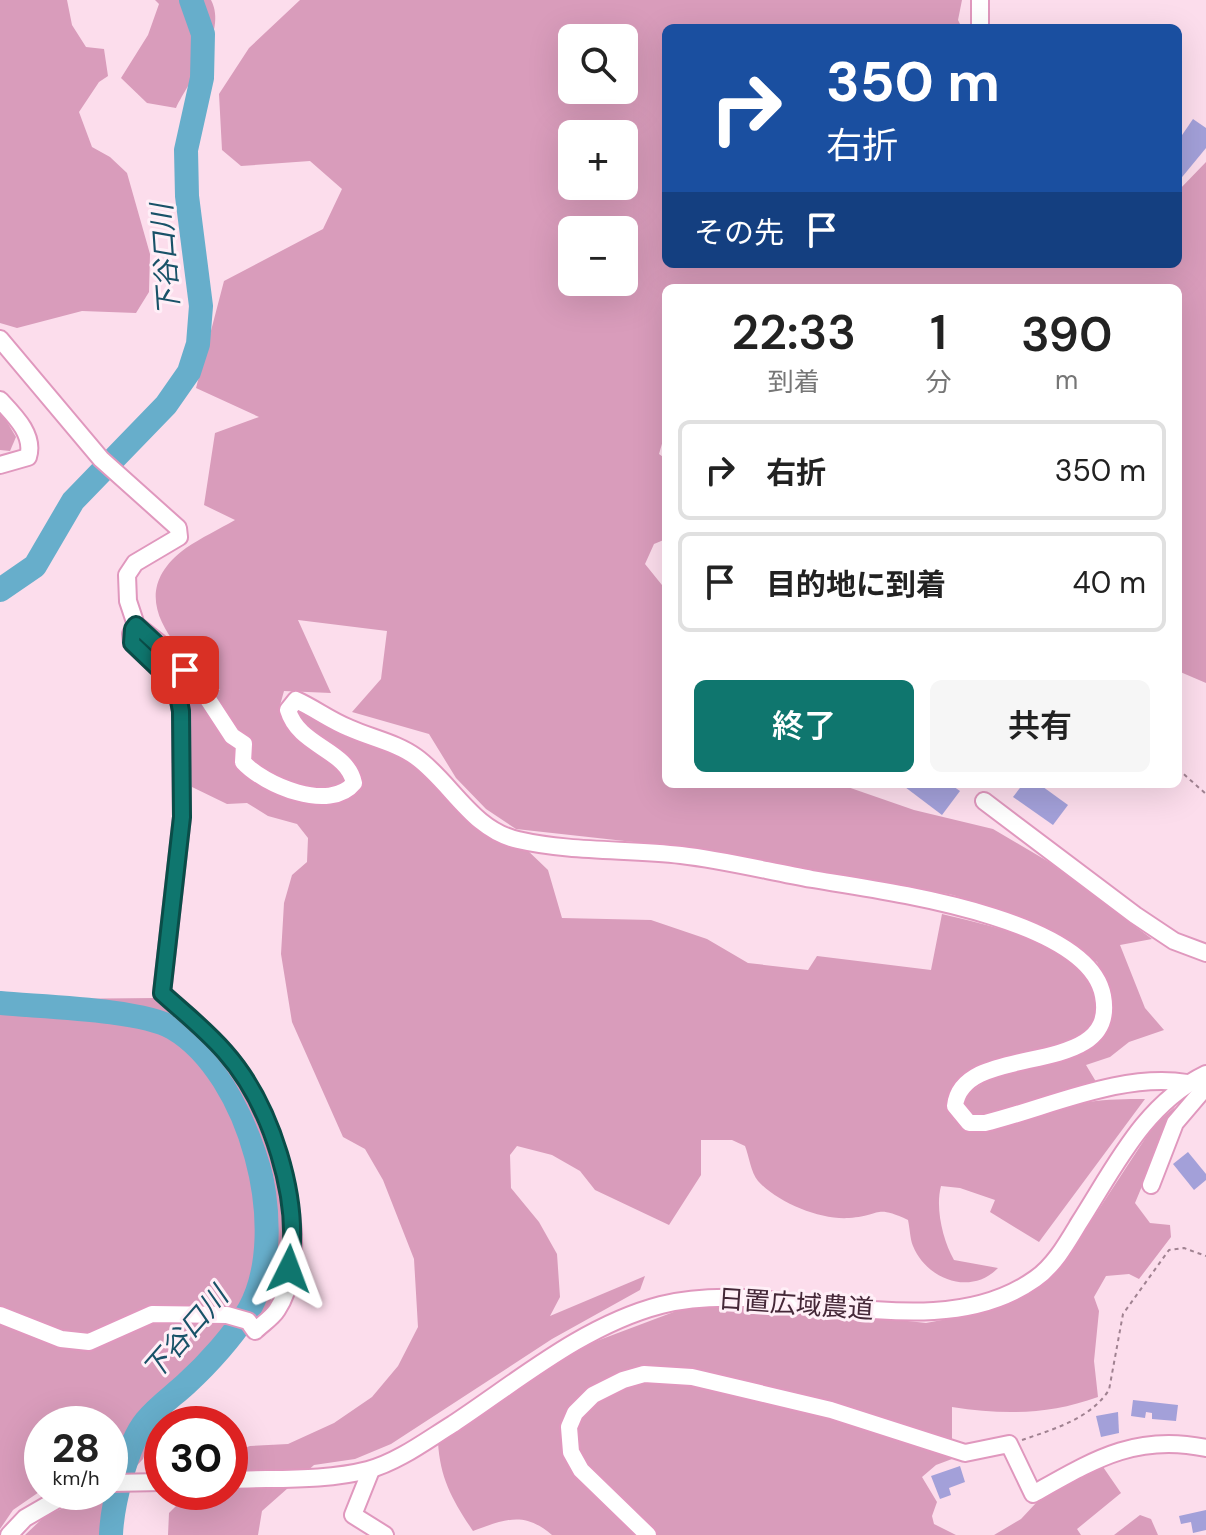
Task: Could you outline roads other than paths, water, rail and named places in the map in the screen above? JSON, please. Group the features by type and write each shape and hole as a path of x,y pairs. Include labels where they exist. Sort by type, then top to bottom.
{"street":[{"path":"980,0 980,24"},
{"path":"0,339 101,459 178,528 179,537 135,563 127,575 125,589 136,625 159,643 196,681 232,736 244,744 243,762 285,789 311,795 332,795 349,790 354,783 346,767 295,727 288,710 296,700 416,757 471,813 517,840 683,856 950,902 995,916 1059,946 1095,977 1103,995 1099,1026 1078,1048 987,1071 965,1084 956,1095 955,1106 969,1123 1007,1118 1091,1093 1148,1083 1187,1083"},
{"path":"0,400 28,437 30,450 28,457 0,465"},
{"path":"0,1315 61,1339 89,1342 137,1318 152,1314 227,1315 248,1321 255,1331 276,1311 285,1292 293,1246 285,1182 273,1135 255,1096 226,1053 162,993 182,817 181,711 176,685 132,643 131,634 136,625"},
{"path":"984,801 1135,915 1174,941 1206,953"},
{"path":"1151,1185 1175,1123 1204,1089 1206,1076"},
{"name":"日置広域農道","path":"248,1479 371,1470 420,1445 617,1319 662,1305 700,1298 744,1298 884,1311 929,1311 952,1310 1009,1292 1035,1279 1055,1260 1134,1135 1162,1102 1187,1083 1206,1076"},
{"path":"648,1535 581,1470 571,1452 569,1427 575,1413 593,1395 623,1380 644,1374 692,1377 831,1410 965,1453 1009,1444 1033,1494 1110,1452 1169,1443 1206,1448"},
{"path":"371,1470 353,1515 385,1535"},
{"path":"9,1535 37,1510"}],"waterway":[{"name":"下谷口川","path":"0,590 35,566 73,501 166,405 189,372 198,344 201,306 187,196 186,150 202,78 203,34 191,0"},
{"name":"下谷口川","path":"0,1003 115,1013 173,1028 200,1050 224,1080 242,1116 256,1156 265,1198 267,1239 262,1277 249,1310 212,1358 155,1411 139,1431 122,1475 111,1535"}]}
